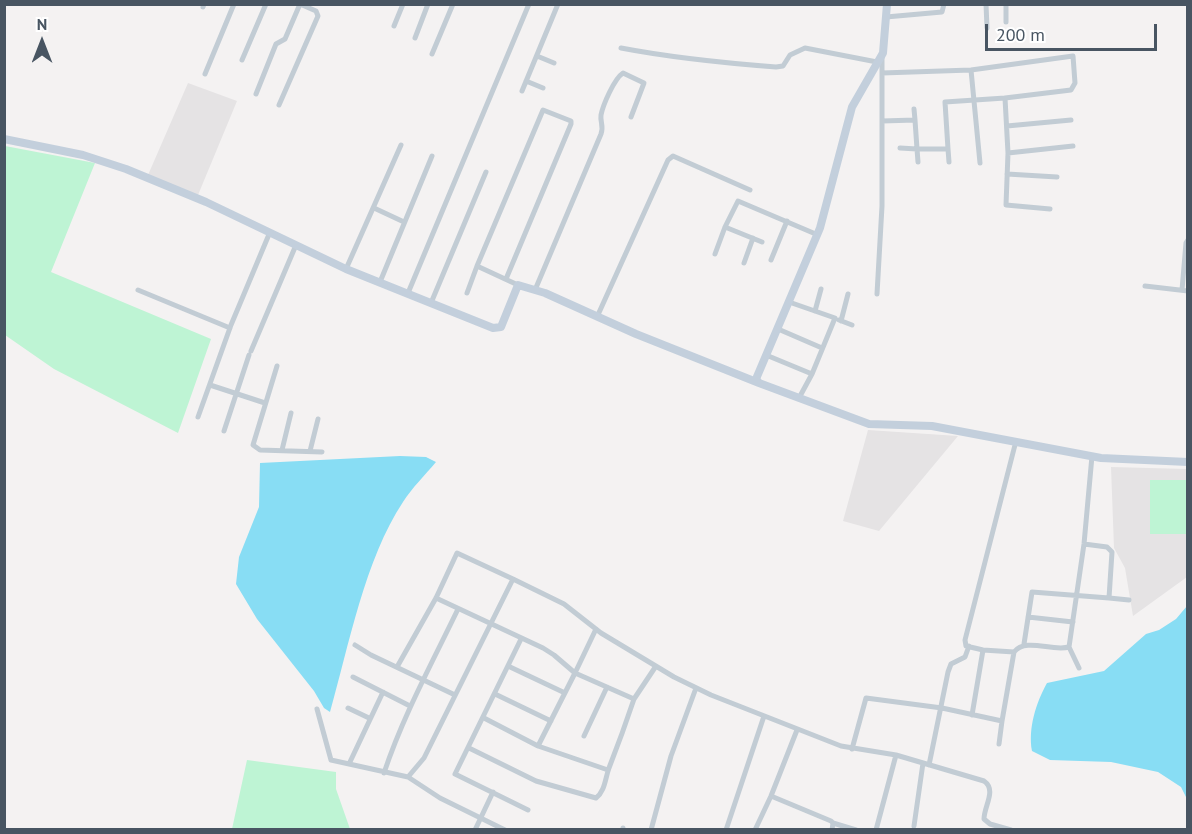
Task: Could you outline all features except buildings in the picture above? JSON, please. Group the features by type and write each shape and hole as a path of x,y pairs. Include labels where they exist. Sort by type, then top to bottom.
{"street":[{"path":"205,74 234,4"},
{"path":"242,60 266,4"},
{"path":"255,94 276,44 285,39 300,4 316,11 318,16 279,105"},
{"path":"394,26 403,4"},
{"path":"415,38 428,4"},
{"path":"432,54 453,4"},
{"path":"408,293 529,4"},
{"path":"522,91 558,4"},
{"path":"759,383 756,379 758,372 818,235 840,160 852,107 879,59 887,4"},
{"path":"886,17 942,12 944,4"},
{"path":"986,4 987,28"},
{"path":"1006,4 1006,22"},
{"path":"621,48 712,62 776,67 783,66 790,55 805,48 879,59"},
{"path":"537,56 554,63"},
{"path":"882,73 971,70 1073,56 1076,83 1071,90 945,102 949,162"},
{"path":"877,294 882,206 882,73 879,59"},
{"path":"971,70 980,163"},
{"path":"535,290 601,134 603,128 600,118 615,81 623,73 644,83 631,117"},
{"path":"526,81 543,88"},
{"path":"1005,98 1008,153 1006,205 1050,209"},
{"path":"914,109 918,162"},
{"path":"466,293 542,111 571,121 571,124 506,279"},
{"path":"882,121 915,120"},
{"path":"1007,126 1071,120"},
{"path":"4,140 83,155 126,169 206,202 346,269 494,328 501,327 518,285"},
{"path":"346,269 401,145"},
{"path":"1008,153 1073,147"},
{"path":"900,148 948,149"},
{"path":"380,282 432,156"},
{"path":"597,317 669,160 674,156 750,190"},
{"path":"431,303 486,172"},
{"path":"1007,174 1058,177"},
{"path":"715,254 744,187"},
{"path":"738,201 818,235"},
{"path":"375,208 404,222"},
{"path":"771,260 787,221"},
{"path":"725,227 762,242"},
{"path":"198,417 230,328 270,232"},
{"path":"744,263 753,238"},
{"path":"1145,286 1185,291 1186,243 1188,240"},
{"path":"224,431 250,353 296,245"},
{"path":"477,266 518,285 759,383 869,424 932,426 1122,460 1188,462"},
{"path":"138,290 230,328"},
{"path":"815,311 821,290"},
{"path":"799,398 838,320 848,294"},
{"path":"789,302 852,325"},
{"path":"778,329 822,348"},
{"path":"766,355 812,374"},
{"path":"277,366 252,445 260,450 322,452"},
{"path":"210,385 265,403"},
{"path":"282,450 291,413"},
{"path":"310,452 318,418"},
{"path":"1014,652 983,650 966,646 965,640 1016,441"},
{"path":"1079,668 1069,646 1084,544 1092,456"},
{"path":"1084,544 1107,547 1112,552 1109,598"},
{"path":"397,667 436,598 457,553 564,604 597,629 696,688 797,730 852,749 896,755 984,781 991,790 984,811 984,819 990,824 1011,830"},
{"path":"408,777 424,758 513,579"},
{"path":"999,744 1014,652 1024,644 1032,592 1129,600"},
{"path":"436,598 554,654 575,673 634,699"},
{"path":"384,773 410,706 458,609"},
{"path":"1028,617 1073,622"},
{"path":"538,746 597,629"},
{"path":"521,639 455,774 528,810"},
{"path":"1024,644 1058,648 1069,646"},
{"path":"354,645 455,695"},
{"path":"929,765 951,664 965,657 969,646"},
{"path":"972,715 983,650"},
{"path":"508,666 565,693"},
{"path":"469,748 536,782 596,798 602,794 608,770 619,747 634,699 656,666"},
{"path":"353,677 410,706"},
{"path":"584,735 607,687"},
{"path":"651,830 671,756 696,688"},
{"path":"349,764 382,692"},
{"path":"495,694 551,721"},
{"path":"852,749 867,698 942,708 1002,721"},
{"path":"348,708 369,718"},
{"path":"317,709 331,760 408,777 440,798 505,830"},
{"path":"726,830 764,716"},
{"path":"484,718 538,746 608,770"},
{"path":"755,830 797,730"},
{"path":"876,830 896,755"},
{"path":"914,826 922,763"},
{"path":"475,830 493,792"},
{"path":"771,796 833,826 856,830"}],"shaded area":[{"path":"188,83 237,101 198,195 148,175"},
{"path":"868,430 958,436 879,531 843,521"},
{"path":"1111,467 1187,469 1187,577 1133,616 1125,568 1114,548"}],"green space":[{"path":"5,146 95,163 51,272 211,339 178,433 54,369 5,335"},
{"path":"1150,480 1187,480 1187,534 1150,534"},
{"path":"247,760 336,772 336,789 350,829 232,829"}],"water":[{"path":"400,456 426,457 436,462 403,502 378,549 359,603 330,712 324,708 314,691 257,619 236,584 239,557 259,507 260,463"},
{"path":"1187,606 1187,799 1181,787 1158,772 1111,762 1050,760 1032,751 1031,733 1034,716 1047,683 1104,671 1146,634 1159,630 1176,619"}]}
